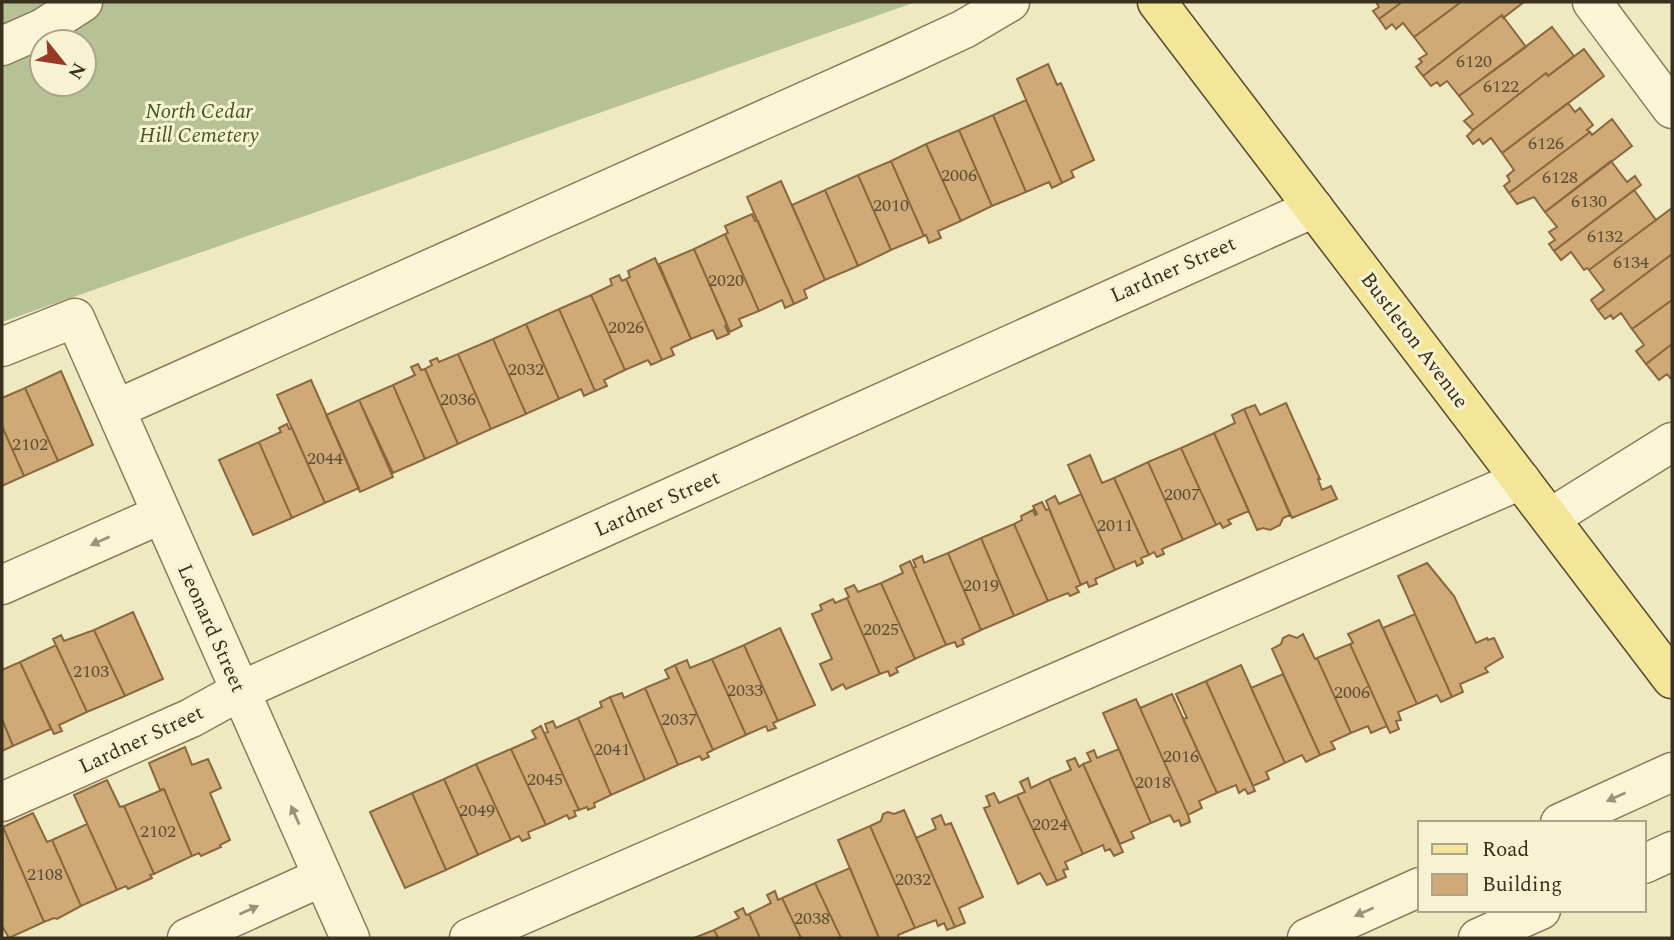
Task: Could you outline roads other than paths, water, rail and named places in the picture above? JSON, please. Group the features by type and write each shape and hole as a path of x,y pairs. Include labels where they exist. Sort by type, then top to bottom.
{"main road":[{"name":"Bustleton Avenue","path":"1157,2 1672,679"}],"street":[{"path":"2,46 43,28 83,2"},
{"path":"116,410 895,61 964,29 1010,2"},
{"path":"1592,2 1672,109"},
{"name":"Lardner Street","path":"2,802 191,718 240,691 1314,208"},
{"name":"Leonard Street","path":"2,347 75,318 351,938"},
{"path":"1550,518 1672,442"},
{"path":"468,938 1521,480"},
{"path":"2,584 162,514"},
{"path":"1564,821 1672,772"},
{"path":"1646,863 1672,851"},
{"path":"187,938 322,877"},
{"path":"1307,938 1418,888"},
{"path":"1478,938 1536,912"}],"park label":[{"name":"North Cedar Hill Cemetery","path":"199,123"}]}
